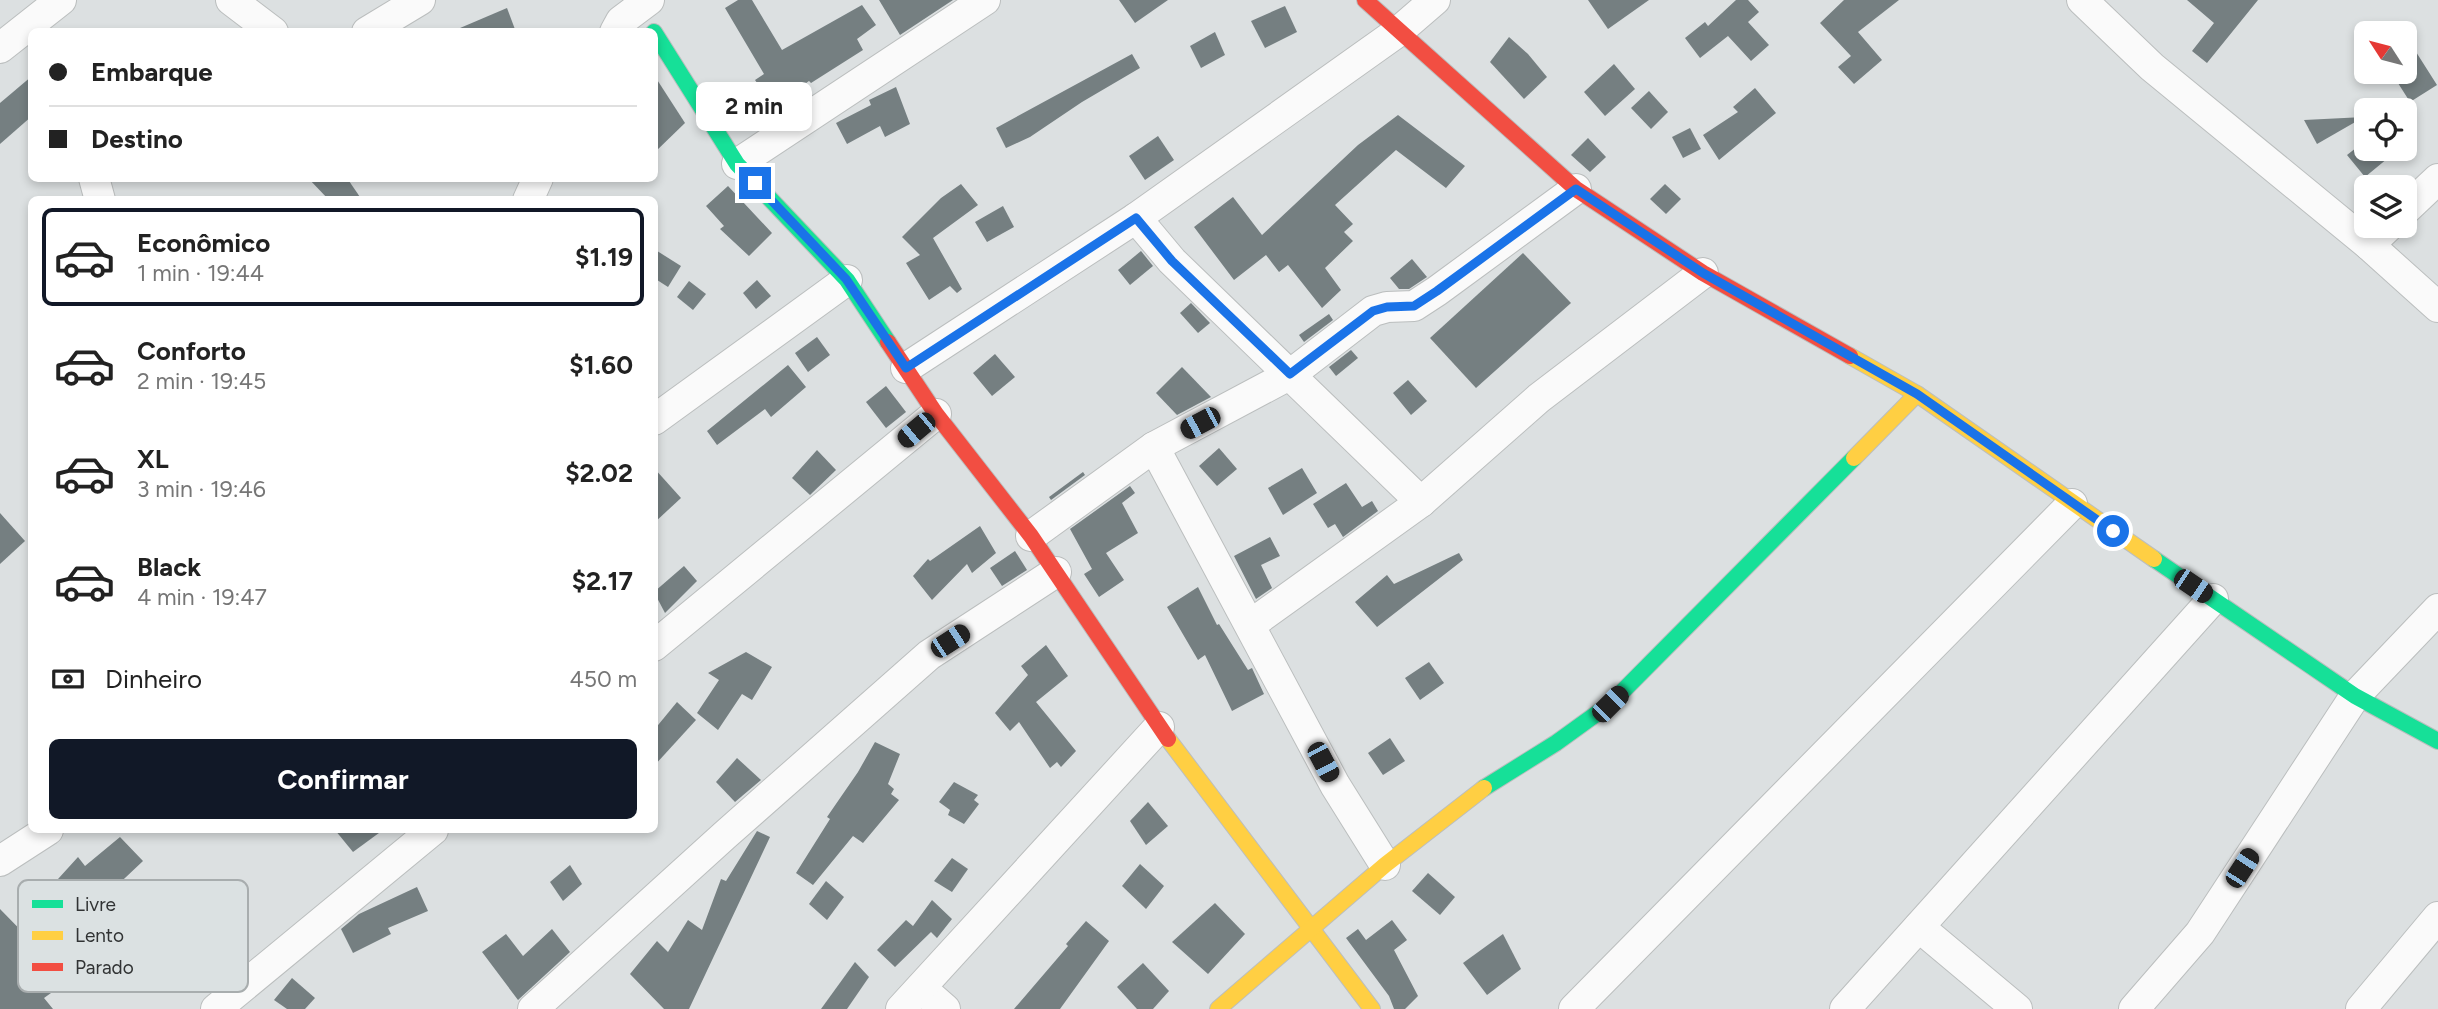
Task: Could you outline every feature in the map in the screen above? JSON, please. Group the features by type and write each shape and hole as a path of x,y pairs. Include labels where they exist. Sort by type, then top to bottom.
{"street":[{"path":"231,0 268,28"},
{"path":"374,28 420,0"},
{"path":"737,164 985,0"},
{"path":"1365,0 1576,189 1703,273 1917,394 2072,504 2355,695 2438,741"},
{"path":"906,368 1136,218 1399,31 1434,0"},
{"path":"2082,0 2152,67 2354,217"},
{"path":"32,28 58,12"},
{"path":"617,28 621,21 646,14"},
{"path":"0,48 28,31"},
{"path":"658,34 737,164 846,279 936,414 1031,536 1122,668 1159,727 1372,1009"},
{"path":"2417,199 2438,179"},
{"path":"1031,536 1154,447 1290,374 1373,311 1387,307 1414,306 1576,189"},
{"path":"1136,218 1172,261 1421,502"},
{"path":"2381,238 2438,306"},
{"path":"1250,625 1421,502 1539,398 1703,273"},
{"path":"658,417 846,279"},
{"path":"1218,1009 1385,864 1487,786 1556,743 1610,704 1917,394"},
{"path":"658,643 936,414"},
{"path":"1154,447 1335,785 1385,864"},
{"path":"1574,1009 2072,504"},
{"path":"533,1009 929,655 1056,572"},
{"path":"1845,1009 2213,599"},
{"path":"2134,1009 2200,933 2355,695 2438,609"},
{"path":"945,1009 911,998 1159,727"},
{"path":"0,861 43,833"},
{"path":"248,983 429,833"},
{"path":"2361,1009 2438,917"},
{"path":"1919,927 2017,1009"},
{"path":"216,1009 237,992"}],"building":[{"path":"738,0 752,0 782,50 862,5 876,25 857,39 863,50 811,83 809,81 773,106 755,80 764,74 725,8"},
{"path":"879,0 953,0 900,35"},
{"path":"1119,0 1168,0 1135,23"},
{"path":"1588,0 1649,0 1608,29"},
{"path":"1736,0 1748,0 1759,12 1748,22 1769,45 1751,61 1728,36 1700,58 1685,38 1705,22 1708,26"},
{"path":"1844,0 1899,0 1858,32 1882,60 1854,84 1838,67 1851,56 1820,23"},
{"path":"2187,0 2258,0 2207,63 2192,51 2214,23"},
{"path":"1285,6 1297,32 1265,48 1251,21"},
{"path":"507,8 514,28 460,28"},
{"path":"1215,32 1225,55 1201,68 1190,46"},
{"path":"1509,37 1547,77 1524,99 1490,62"},
{"path":"2417,53 2437,85 2416,98 2407,98 2399,84 2417,84"},
{"path":"1132,54 1140,68 1030,137 1006,148 996,128"},
{"path":"1614,64 1635,89 1605,116 1584,92"},
{"path":"28,79 28,120 0,144 0,103"},
{"path":"658,81 685,123 658,149"},
{"path":"896,87 910,124 885,137 880,126 847,144 836,123 871,105 869,100"},
{"path":"1755,88 1776,113 1719,160 1703,135 1738,112 1733,107"},
{"path":"1649,91 1668,112 1651,129 1631,108"},
{"path":"1398,115 1465,166 1446,188 1396,150 1335,205 1353,224 1344,232 1353,241 1325,268 1341,290 1322,308 1288,265 1279,272 1266,255 1234,280 1194,227 1233,197 1262,235 1358,145"},
{"path":"2354,118 2354,123 2317,144 2304,120"},
{"path":"1690,128 1701,149 1683,158 1672,137"},
{"path":"1158,136 1174,160 1145,180 1129,156"},
{"path":"1588,138 1606,157 1590,172 1571,155"},
{"path":"2354,150 2354,161 2384,161 2367,175 2363,175 2347,155"},
{"path":"312,182 350,182 359,196 325,196"},
{"path":"961,184 978,205 933,238 962,289 957,293 950,286 929,300 906,263 920,255 902,237 941,198"},
{"path":"1665,184 1681,199 1666,214 1650,199"},
{"path":"728,186 772,233 749,256 720,229 724,226 706,206"},
{"path":"1003,206 1014,227 987,242 975,222"},
{"path":"1141,251 1153,266 1130,285 1118,270"},
{"path":"658,252 681,266 668,287 658,281"},
{"path":"1523,253 1571,303 1476,388 1430,338"},
{"path":"1412,259 1427,277 1409,289 1399,289 1390,278"},
{"path":"757,280 771,296 756,309 743,293"},
{"path":"689,281 706,294 693,310 677,297"},
{"path":"1191,303 1210,323 1198,333 1180,313"},
{"path":"1329,314 1333,320 1304,342 1299,335"},
{"path":"817,337 830,355 808,372 795,353"},
{"path":"1351,350 1358,358 1336,376 1329,367"},
{"path":"995,354 1015,377 992,396 973,373"},
{"path":"788,365 806,387 771,417 765,409 717,445 707,431"},
{"path":"1182,367 1211,397 1177,415 1156,393"},
{"path":"1408,380 1427,401 1411,415 1393,393"},
{"path":"886,386 906,412 886,428 866,402"},
{"path":"1219,448 1237,469 1217,486 1199,466"},
{"path":"817,450 836,470 810,495 792,478"},
{"path":"1302,468 1317,493 1283,515 1268,488"},
{"path":"658,472 681,498 658,519"},
{"path":"1083,472 1085,475 1051,500 1049,497"},
{"path":"1346,483 1362,507 1372,501 1378,511 1343,537 1335,524 1328,528 1313,504"},
{"path":"1130,486 1135,493 1122,503 1138,533 1106,553 1124,580 1099,597 1084,574 1092,569 1070,529"},
{"path":"0,513 25,541 0,564"},
{"path":"980,526 996,553 972,573 967,564 932,600 913,576 928,559 930,561"},
{"path":"1270,537 1280,556 1261,565 1272,588 1256,599 1234,556"},
{"path":"1015,551 1027,570 1002,586 990,568"},
{"path":"1459,553 1463,560 1377,627 1355,602 1387,575 1394,584"},
{"path":"684,566 697,581 665,613 658,600 658,589"},
{"path":"1198,587 1217,625 1219,624 1248,670 1252,668 1264,694 1232,711 1205,655 1198,660 1167,607"},
{"path":"1046,645 1068,676 1036,702 1076,751 1061,767 1057,762 1050,768 1019,722 1010,731 995,713 1028,675 1021,666"},
{"path":"746,652 772,667 752,700 742,694 718,730 697,713 719,680 708,673"},
{"path":"1429,662 1444,683 1420,700 1405,678"},
{"path":"677,702 696,720 658,762 658,725"},
{"path":"1390,738 1405,761 1383,775 1368,753"},
{"path":"875,742 900,754 888,784 894,789 891,794 899,800 863,843 853,836 813,885 796,873 830,819 827,817"},
{"path":"737,758 761,780 735,802 716,782"},
{"path":"954,782 978,795 974,800 979,804 964,824 948,815 950,810 939,802"},
{"path":"1148,802 1168,826 1146,845 1130,821"},
{"path":"757,831 770,837 689,1009 664,1009 630,974 657,941 668,952 688,920 702,930 721,879 726,881"},
{"path":"337,833 379,833 353,852"},
{"path":"120,837 143,861 123,880 58,879 78,857 85,866"},
{"path":"952,858 968,869 952,892 934,881"},
{"path":"1140,864 1164,886 1146,909 1122,886"},
{"path":"570,865 582,884 563,901 550,882"},
{"path":"1428,873 1455,897 1440,915 1412,891"},
{"path":"826,881 844,897 827,920 809,904"},
{"path":"417,887 428,911 388,928 391,934 353,953 341,929 359,914"},
{"path":"932,900 952,919 937,938 931,932 895,967 877,950 906,920 913,926"},
{"path":"1215,903 1245,934 1208,974 1172,942"},
{"path":"0,909 18,927 18,992 52,992 44,998 53,1009 0,1009"},
{"path":"1392,920 1407,940 1394,950 1418,996 1405,1009 1394,1009 1389,996 1346,938 1358,929 1366,940"},
{"path":"1086,921 1109,941 1060,1009 1014,1009 1068,946 1066,944"},
{"path":"552,929 570,952 518,1000 482,952 506,934 523,956"},
{"path":"1503,934 1521,969 1487,995 1463,963"},
{"path":"855,962 869,977 847,1009 821,1009"},
{"path":"1143,963 1169,991 1153,1009 1137,1009 1117,987"},
{"path":"292,978 315,998 305,1009 287,1009 274,1000"}],"traffic: fast":[{"path":"658,38 737,164 847,280 888,342"},
{"path":"1484,788 1556,743 1610,704 1854,458"},
{"path":"2154,559 2355,696 2438,741"}],"traffic: slow":[{"path":"1850,356 1917,394 2154,559"},
{"path":"1854,458 1917,394"},
{"path":"1168,739 1372,1009"},
{"path":"1218,1009 1385,865 1484,788"}],"traffic: jam":[{"path":"1365,0 1576,189 1703,273 1850,356"},
{"path":"888,342 936,414 1031,536 1168,739"}],"route":[{"path":"755,183 846,279 906,368 1136,218 1172,261 1290,374 1373,311 1387,307 1414,306 1576,189 1703,273 1917,394 2113,531"}]}
